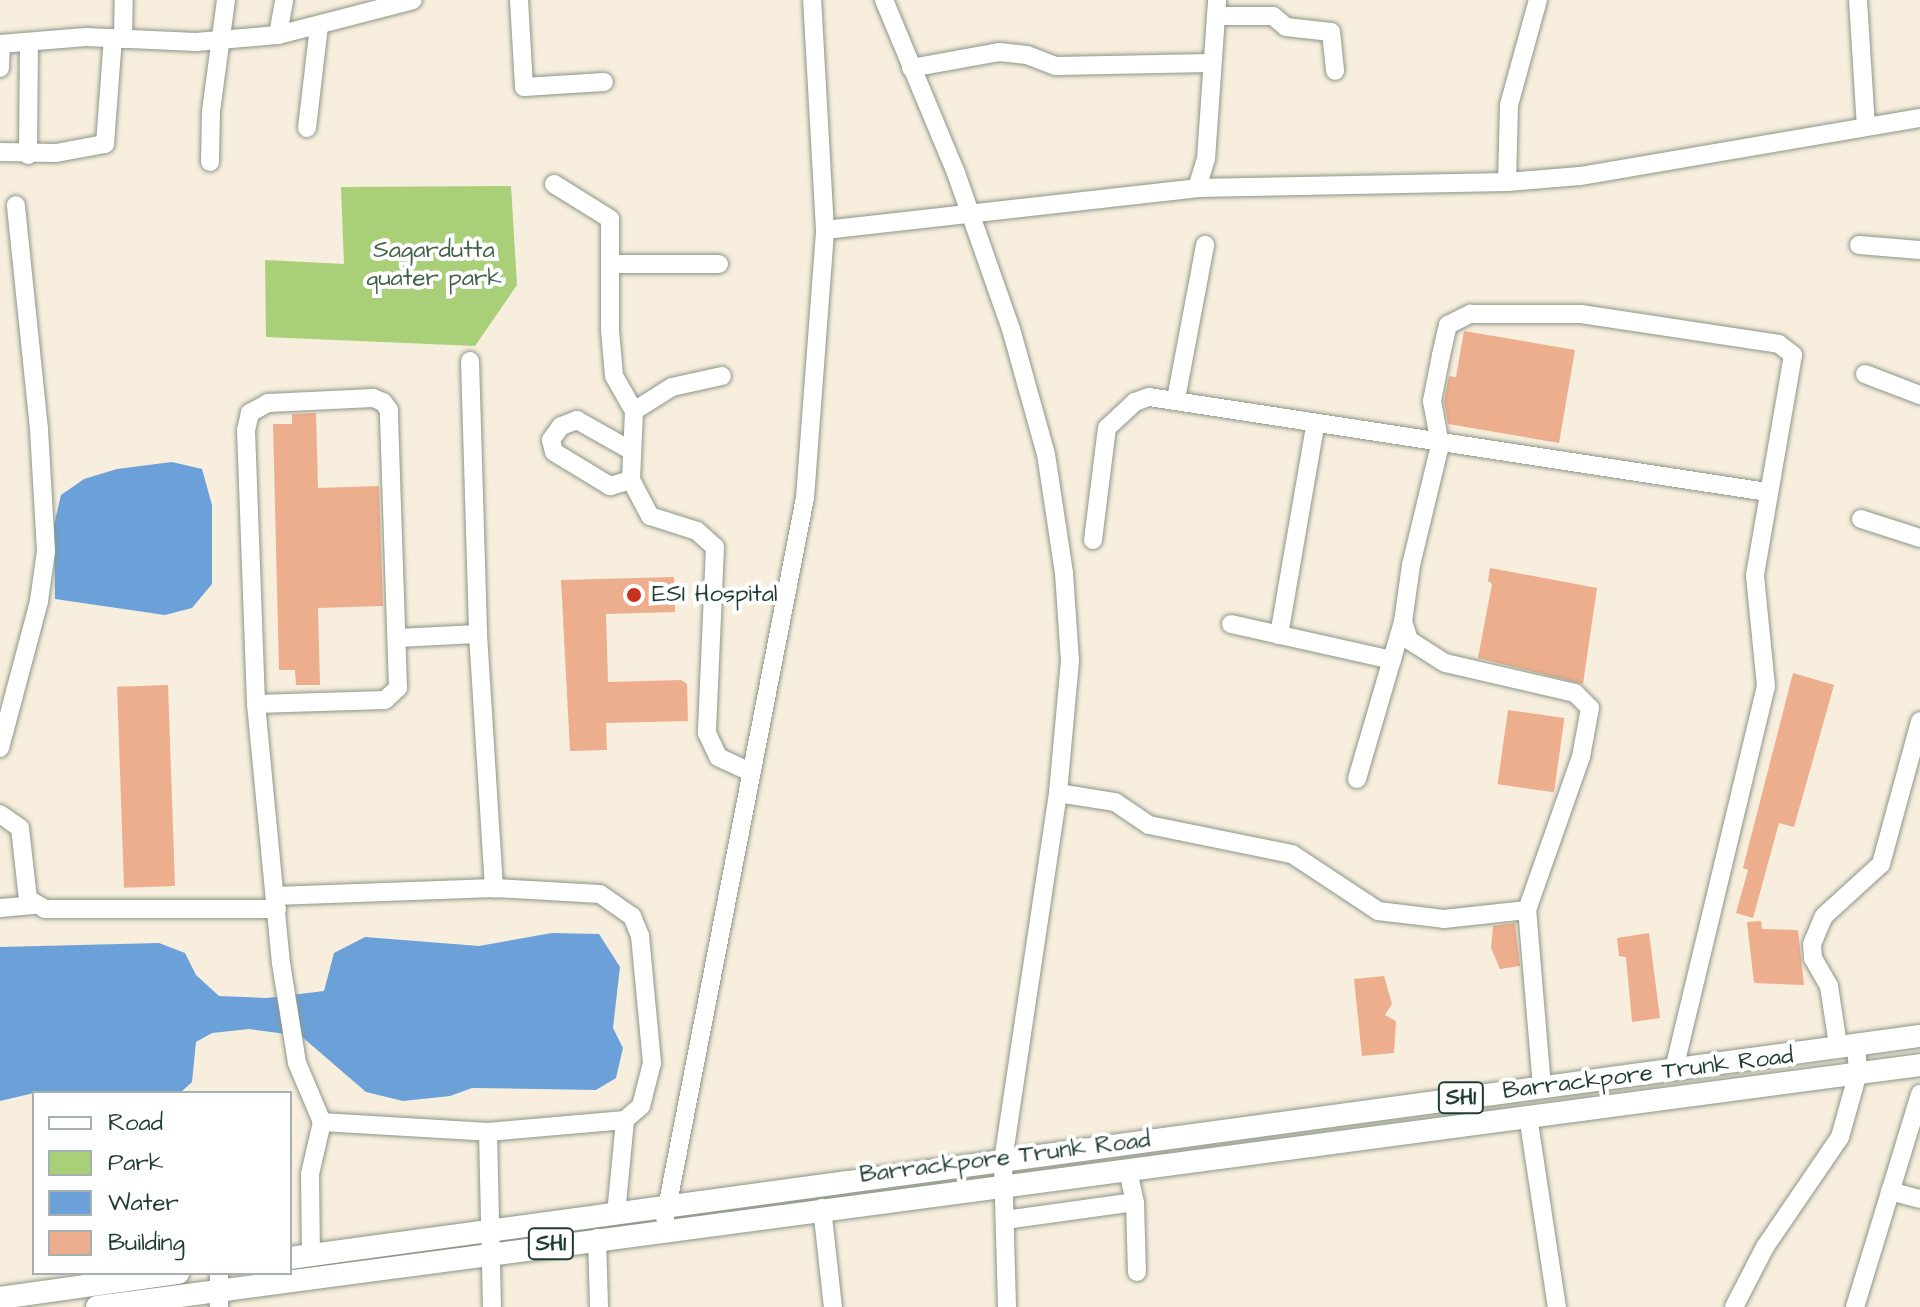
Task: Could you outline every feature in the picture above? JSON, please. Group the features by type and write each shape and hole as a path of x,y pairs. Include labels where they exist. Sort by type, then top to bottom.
{"main road":[{"name":"Barrackpore Trunk Road","path":"97,1307 219,1290 489,1242 616,1214 664,1218 822,1208 1004,1174 1542,1087 1920,1036"},
{"name":"Barrackpore Trunk Road","path":"301,1257 489,1242 597,1238 664,1218 1004,1174 1128,1170 1920,1065"},
{"path":"0,1298 164,1275"}],"street":[{"path":"0,152 28,155 108,140 124,0"},
{"path":"210,162 219,40 226,0"},
{"path":"278,35 284,0"},
{"path":"0,68 0,44 118,39 219,40 278,35 413,0"},
{"path":"519,0 524,87 604,82"},
{"path":"664,1218 748,771 785,615 805,498 825,230 812,0"},
{"path":"884,0 970,212 1011,329 1056,508 1070,661 1058,793 1004,1174 1007,1307"},
{"path":"1507,182 1509,105 1538,0"},
{"path":"1858,0 1866,126"},
{"path":"1197,188 1206,159 1210,63 1217,8 1273,16 1288,28 1331,32 1335,71"},
{"path":"307,128 319,26"},
{"path":"28,155 29,42"},
{"path":"911,68 999,52 1027,55 1056,66 1210,63"},
{"path":"825,230 1197,188 1507,182 1616,170 1920,118"},
{"path":"554,184 610,219 612,264 609,317 614,374 634,411 631,480 650,516 697,531 715,547 707,733 718,757 748,771"},
{"path":"0,748 39,601 46,551 39,429 16,205"},
{"path":"1176,399 1205,245"},
{"path":"1859,245 1920,250"},
{"path":"612,264 719,264"},
{"path":"1357,779 1403,622 1411,565 1440,445 1432,401 1448,325 1459,317 1581,314 1779,344 1793,355 1767,492 1754,599 1766,686 1674,1069"},
{"path":"470,361 478,634 494,888"},
{"path":"1865,374 1920,395"},
{"path":"634,411 672,387 722,376"},
{"path":"256,704 391,697 398,688 389,410 373,398 259,406 250,413 246,430 256,704 284,988 293,1040 322,1122 310,1174 301,1257"},
{"path":"1093,540 1107,428 1135,402 1176,399 1315,426 1767,492"},
{"path":"630,450 577,420 561,426 551,440 554,452 610,486 631,480"},
{"path":"1279,635 1315,426"},
{"path":"1861,519 1920,538"},
{"path":"1403,622 1409,640 1445,663 1575,693 1590,708 1581,757 1527,910 1542,1087"},
{"path":"1231,624 1392,660"},
{"path":"397,638 478,634"},
{"path":"1734,1307 1765,1247 1840,1137 1858,1073 1829,986 1813,958 1812,944 1824,916 1881,864 1920,721"},
{"path":"1058,793 1115,802 1149,825 1292,854 1378,911 1444,919 1527,910"},
{"path":"0,814 20,828 26,885 33,905"},
{"path":"0,908 33,905 276,903 494,888 600,894 632,916 640,936 652,1063 641,1106 625,1120 488,1132 322,1122"},
{"path":"1855,1307 1920,1094"},
{"path":"1528,1116 1557,1307"},
{"path":"616,1214 625,1120"},
{"path":"488,1132 492,1307"},
{"path":"1128,1170 1135,1202 1137,1272"},
{"path":"1890,1191 1920,1199"},
{"path":"1005,1220 1135,1202"},
{"path":"822,1208 833,1307"},
{"path":"597,1238 599,1307"}],"green space":[{"name":"Sagardutta quater park","path":"511,186 517,285 475,346 266,337 265,260 344,264 341,187"}],"water":[{"path":"172,462 202,469 212,505 212,584 192,608 165,615 55,599 54,525 61,495 84,479 117,469"},
{"path":"552,933 599,934 620,967 613,1028 623,1048 616,1078 596,1090 472,1088 450,1096 403,1101 366,1092 301,1036 249,1029 212,1033 196,1042 192,1082 182,1091 32,1091 0,1101 0,947 159,943 185,953 196,975 219,996 267,998 324,991 334,953 365,937 479,946"}],"building":[{"path":"1464,331 1575,350 1559,443 1448,424 1444,401 1449,376 1456,377"},
{"path":"316,413 318,488 379,486 383,606 318,608 320,685 296,685 295,670 279,670 273,424 292,424 292,414"},
{"path":"1490,568 1597,588 1583,684 1478,658 1492,584 1488,581"},
{"path":"674,577 675,612 606,614 608,682 681,680 687,684 688,721 606,723 607,750 570,751 561,580"},
{"path":"1793,673 1834,685 1794,827 1779,823 1753,918 1736,913 1748,870 1743,868"},
{"path":"168,685 175,886 124,888 117,687"},
{"path":"1508,710 1564,718 1554,792 1498,784"},
{"path":"1761,921 1762,929 1798,930 1804,985 1754,983 1747,922"},
{"path":"1515,923 1520,966 1500,969 1491,948 1493,926"},
{"path":"1649,933 1660,1018 1632,1022 1626,957 1619,956 1617,938"},
{"path":"1384,976 1392,1004 1385,1015 1396,1021 1394,1053 1362,1056 1354,979"}],"place":[{"name":"ESI Hospital","path":"634,595"}]}
